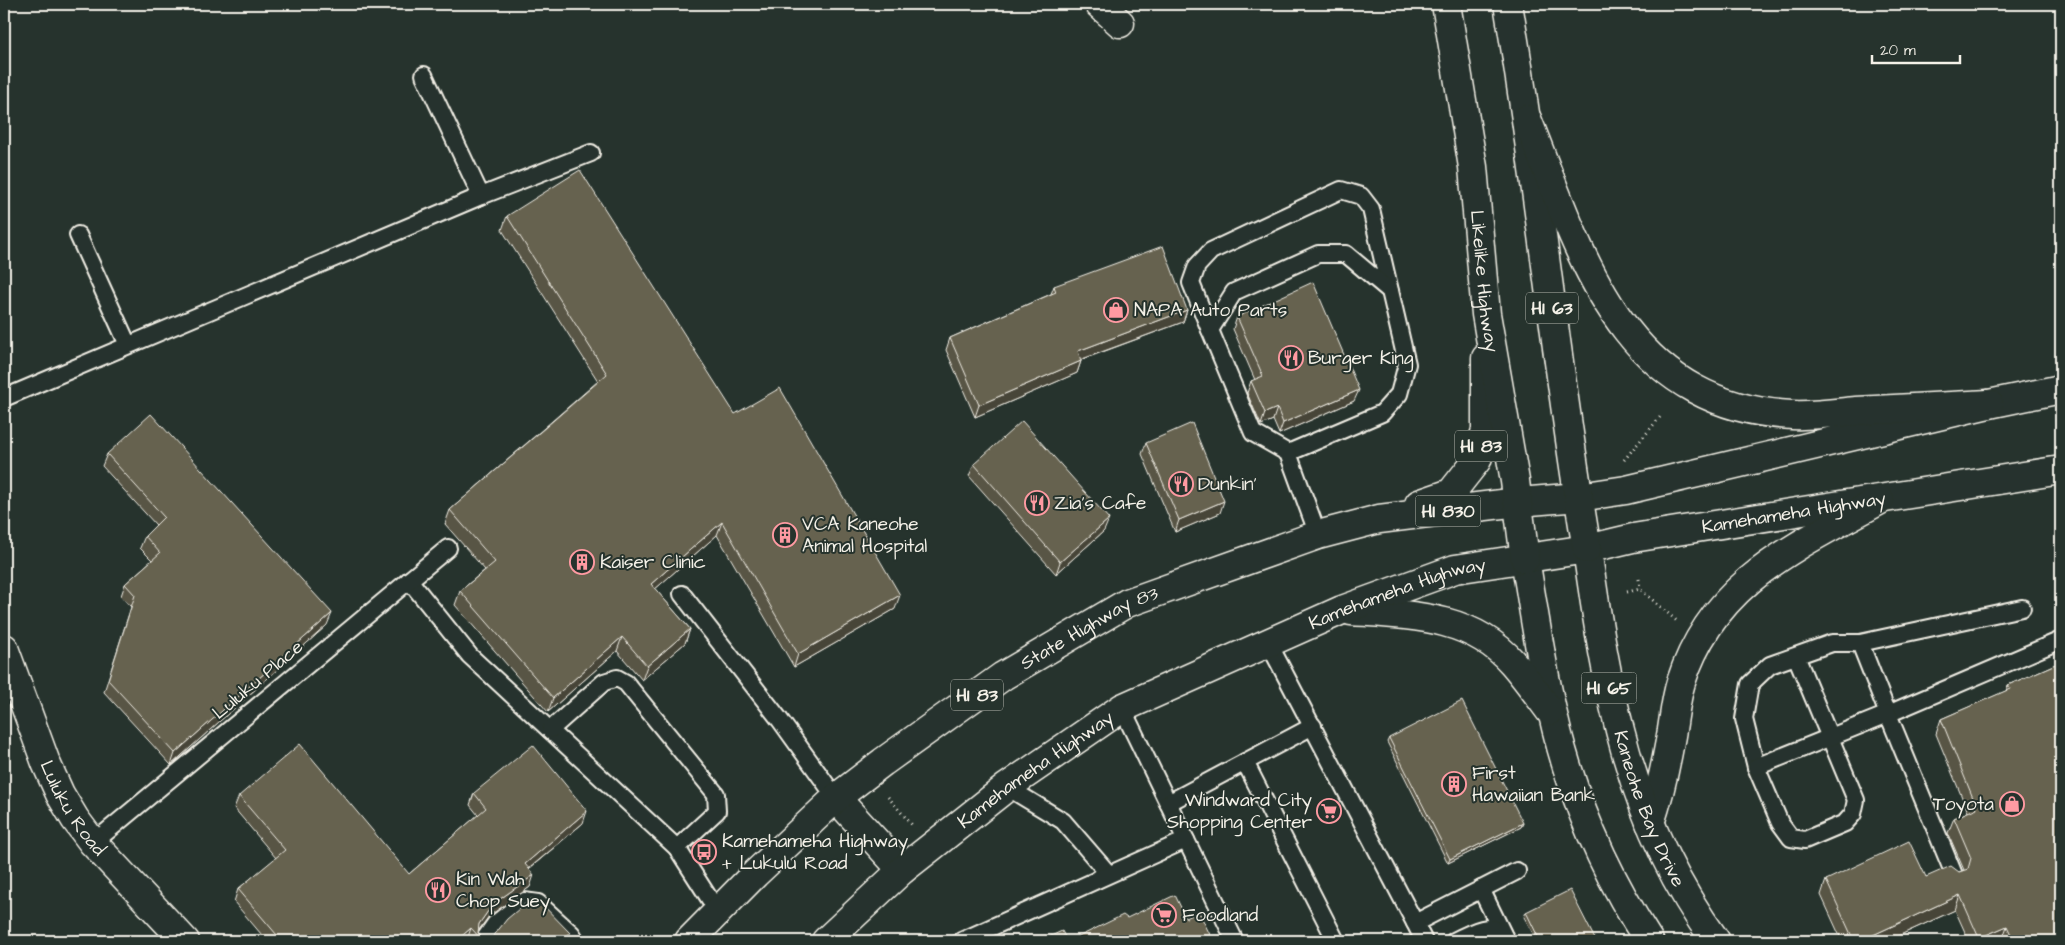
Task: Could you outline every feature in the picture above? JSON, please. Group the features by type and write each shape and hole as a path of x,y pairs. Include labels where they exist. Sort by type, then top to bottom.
{"main road":[{"path":"1099,4 1120,23"},
{"name":"Likelike Highway","path":"1446,4 1473,167 1486,314 1518,502 1525,559"},
{"name":"HI 63","path":"1508,4 1527,118 1587,549"},
{"path":"1527,118 1574,238 1602,294 1632,339 1651,358 1687,386 1743,408 1794,415 1989,404"},
{"name":"HI 83","path":"1379,519 1451,493 1478,460 1486,430 1486,314"},
{"name":"HI 830","path":"1579,497 1626,490 2061,388"},
{"name":"Kamehameha Highway","path":"826,941 902,870 1007,787 1122,708 1342,610 1455,569 1587,549 1633,538 2061,470"},
{"name":"State Highway 83","path":"689,941 836,798 1003,676 1127,603 1318,535 1379,519 1518,502 1579,497"},
{"path":"1650,823 1658,798 1681,682 1692,654 1708,625 1726,602 1749,579 1774,559 1880,500"},
{"name":"Kaneohe Bay Drive","path":"1587,549 1612,704 1624,752 1650,823 1682,890 1716,941"},
{"path":"1525,559 1552,714 1567,767 1585,819 1606,866 1649,941"},
{"path":"1342,610 1438,619 1474,632 1495,645 1513,662 1552,714"},
{"name":"Luluku Road","path":"4,648 52,778 75,819 93,843 186,941"},
{"path":"836,798 902,870"}],"lane":[{"path":"424,75 481,196"},
{"path":"4,398 481,196 591,152"},
{"path":"1288,453 1382,413 1399,394 1407,364 1371,209 1361,196 1341,190 1211,251 1197,266 1191,282 1253,433 1288,453 1318,535"},
{"path":"78,235 128,345"},
{"path":"1210,330 1234,292 1318,254 1346,254 1390,291"},
{"name":"Luluku Place","path":"93,843 448,548"},
{"path":"409,580 470,656 677,848 718,912"},
{"path":"682,594 780,720 836,798"},
{"path":"1796,656 1856,800 1853,814 1846,823 1805,840 1791,838 1780,823 1756,767 1744,719 1750,684 1770,665 1832,643 1860,643 2022,608"},
{"path":"1756,767 1888,714 2061,640"},
{"path":"1268,642 1424,941"},
{"path":"1860,643 1955,877"},
{"path":"550,730 604,682 618,678 626,682 716,794 718,811 677,848"},
{"path":"1122,708 1235,941"},
{"path":"1168,803 1313,726"},
{"path":"1245,762 1336,941"},
{"path":"1007,787 1063,821 1107,872 1097,880"},
{"path":"961,941 1186,840"},
{"path":"1415,923 1517,871"},
{"path":"1481,890 1505,938"},
{"path":"483,941 495,924 524,901 538,903 572,934 576,941"},
{"path":"1454,941 1482,928 1496,929 1505,938"}],"path":[{"path":"1621,464 1661,416"},
{"path":"1639,579 1640,589 1684,627"},
{"path":"1627,592 1640,589"},
{"path":"888,797 916,830"}],"building":[{"path":"580,170 735,414 780,388 900,595 798,654 722,522 651,584 690,629 647,666 622,637 553,698 460,591 495,562 450,510 607,374 507,216"},
{"path":"1163,246 1187,310 1078,351 1081,361 979,405 950,338 1056,292 1054,286"},
{"name":"Burger King","path":"1313,282 1359,390 1283,423 1277,408 1265,413 1251,381 1263,376 1237,317"},
{"path":"151,414 332,613 175,753 108,680 135,595 125,584 160,553 145,536 164,517 107,454"},
{"name":"Zia's Cafe","path":"1022,421 1109,519 1060,562 974,464"},
{"name":"Dunkin'","path":"1192,423 1224,501 1179,520 1146,443"},
{"name":"Toyota","path":"2058,663 2061,670 2061,941 2014,941 2007,926 1979,938 1960,895 1860,941 1854,941 1826,880 1909,841 1926,877 1951,866 1959,872 1968,869 1971,858 1954,818 1977,808 1941,719 2010,689 2008,685"},
{"name":"First Hawaiian Bank","path":"1462,701 1523,823 1450,859 1389,738"},
{"path":"300,744 409,874 486,808 474,793 533,745 587,811 525,864 534,875 493,904 479,924 478,933 482,937 492,938 507,919 531,899 538,900 570,933 561,941 483,941 471,928 456,941 282,941 238,889 285,850 239,796"},
{"path":"1570,890 1596,941 1540,941 1526,912"},
{"path":"1175,895 1186,918 1199,912 1213,941 1070,941 1123,915 1127,918"},
{"path":"1062,931 1067,941 1040,941"}],"place":[{"name":"NAPA Auto Parts","path":"1116,310"},
{"name":"Burger King","path":"1291,358"},
{"name":"Dunkin'","path":"1181,484"},
{"name":"Zia's Cafe","path":"1037,503"},
{"name":"VCA Kaneohe Animal Hospital","path":"785,535"},
{"name":"Kaiser Clinic","path":"582,562"},
{"name":"First Hawaiian Bank","path":"1454,784"},
{"name":"Toyota","path":"2012,804"},
{"name":"Windward City Shopping Center","path":"1329,811"},
{"name":"Kamehameha Highway + Lukulu Road","path":"704,852"},
{"name":"Kin Wah Chop Suey","path":"438,890"},
{"name":"Foodland","path":"1164,915"}]}
